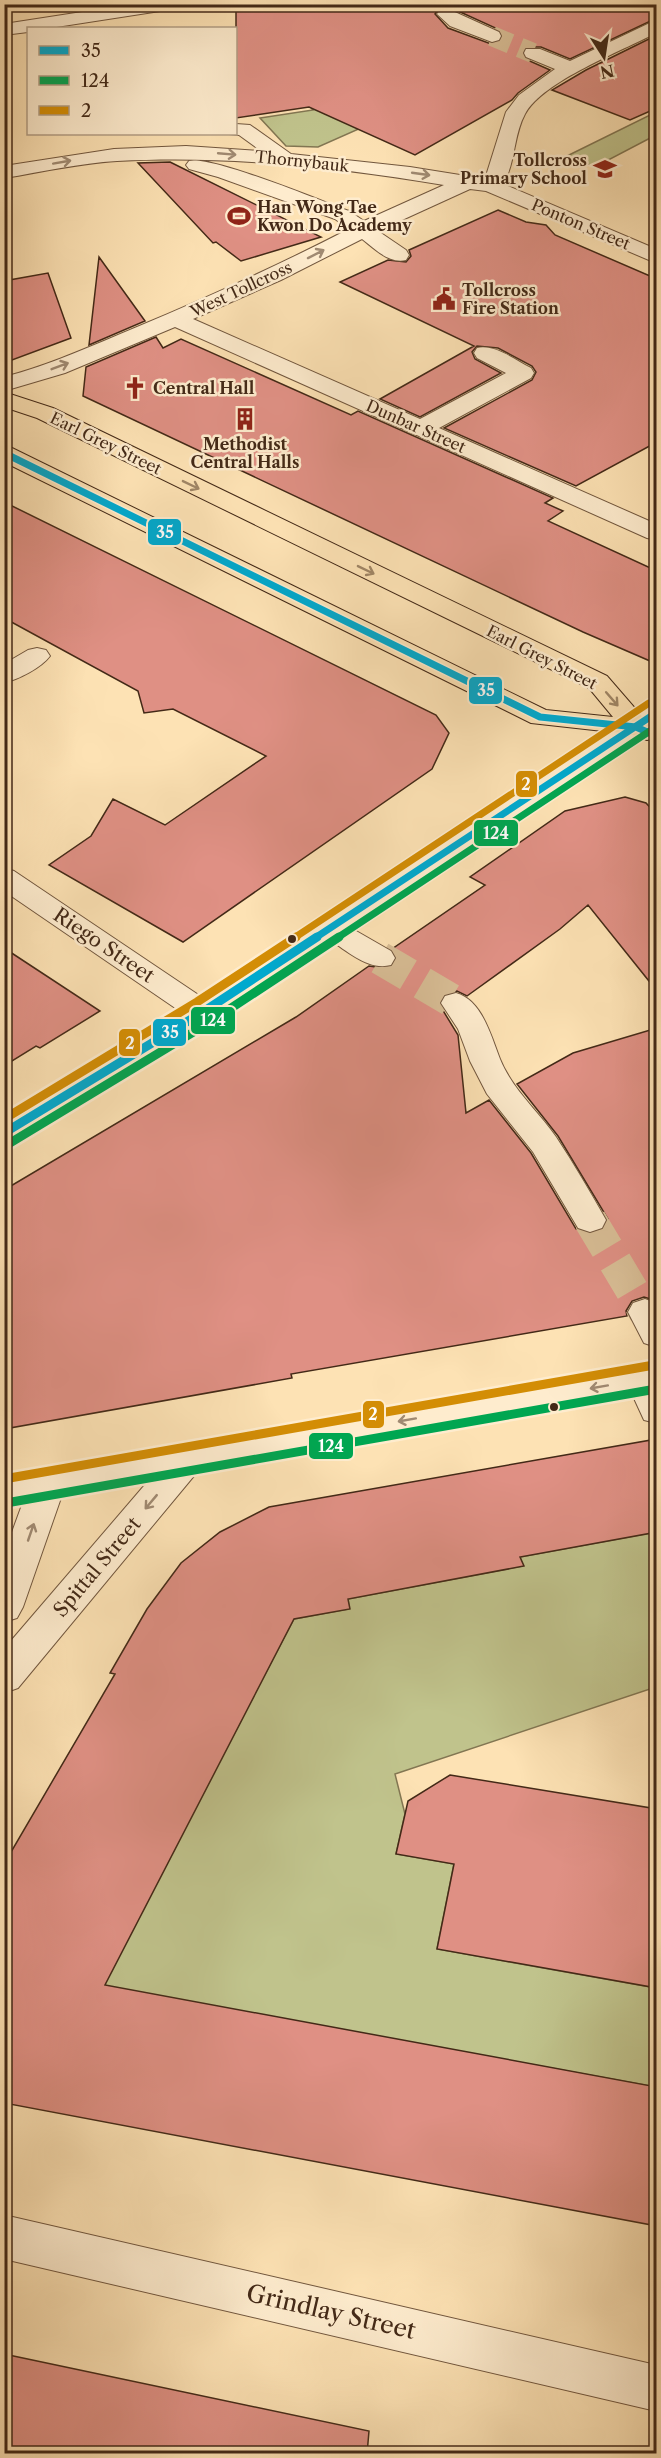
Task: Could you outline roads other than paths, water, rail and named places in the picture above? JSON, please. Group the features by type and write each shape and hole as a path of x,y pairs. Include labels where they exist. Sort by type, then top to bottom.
{"main road":[{"name":"Earl Grey Street","path":"4,399 45,413 598,682 650,725"},
{"name":"Earl Grey Street","path":"4,453 540,717 650,725"}],"street":[{"path":"4,30 172,4"},
{"path":"446,14 457,22 492,36"},
{"path":"481,184 500,173 515,114 519,106 537,89 657,26"},
{"path":"533,53 572,69"},
{"path":"237,130 243,129 287,160"},
{"path":"114,155 130,147 208,135"},
{"name":"Thornybauk","path":"148,154 224,153 481,184"},
{"path":"4,172 114,155 148,154"},
{"name":"Thornybauk","path":"148,154 225,173 342,215 398,255"},
{"name":"West Tollcross","path":"4,384 42,373 249,287 411,206 481,184"},
{"name":"Ponton Street","path":"481,184 657,257"},
{"name":"Dunbar Street","path":"175,319 657,533"},
{"path":"420,429 523,373 485,353"},
{"path":"4,675 37,656"},
{"path":"4,1133 203,1012 650,725"},
{"name":"Riego Street","path":"4,877 203,1012"},
{"path":"332,928 380,958"},
{"path":"456,1004 473,1027 485,1061 498,1086 544,1144 591,1220"},
{"path":"4,1491 189,1457 652,1389"},
{"name":"Spittal Street","path":"4,1677 189,1457"},
{"path":"4,1607 48,1483"},
{"name":"Grindlay Street","path":"4,2237 657,2388"}],"tunnel":[{"path":"492,36 533,53"},
{"path":"380,958 456,1003"},
{"path":"590,1220 645,1312"}],"place":[{"name":"Tollcross Primary School","path":"605,169"},
{"name":"Han Wong Tae Kwon Do Academy","path":"239,216"},
{"name":"Tollcross Fire Station","path":"444,299"},
{"name":"Central Hall","path":"135,388"},
{"name":"Methodist Central Halls","path":"245,419"}]}
